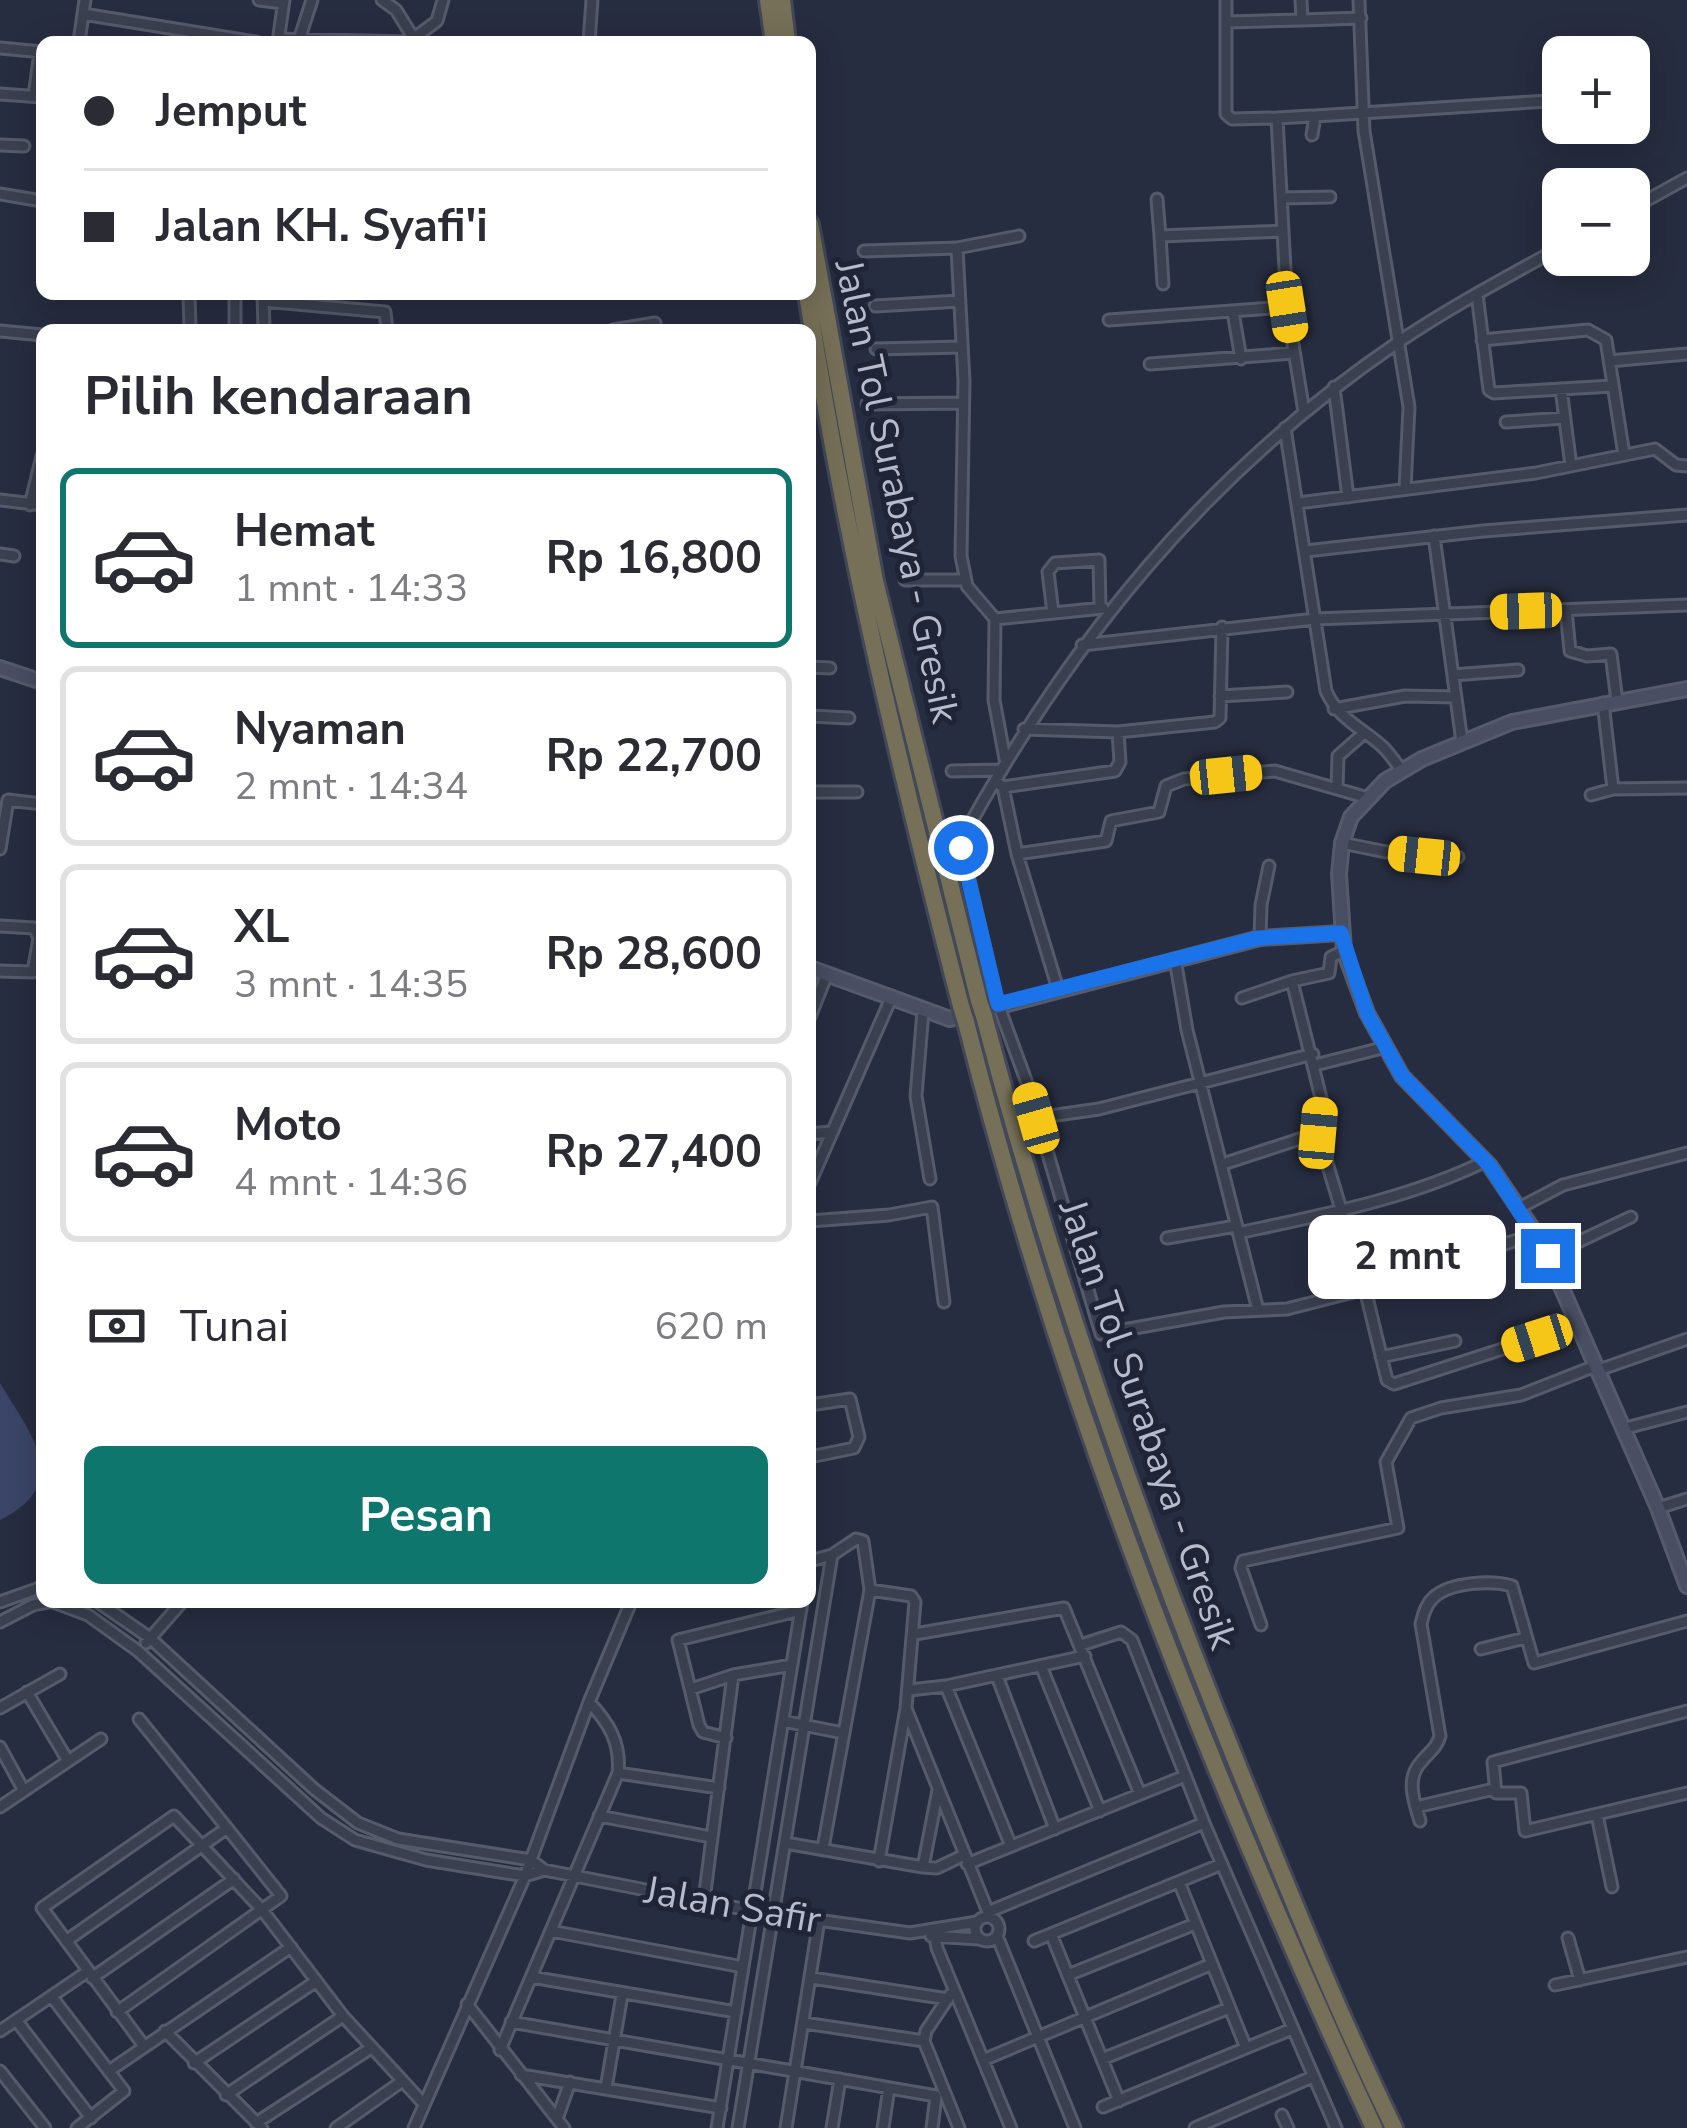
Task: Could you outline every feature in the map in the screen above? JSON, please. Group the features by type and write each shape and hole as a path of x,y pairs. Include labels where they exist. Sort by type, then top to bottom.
{"highway":[{"path":"768,0 773,36"},
{"path":"782,0 786,36"},
{"name":"Jalan Tol Surabaya - Gresik","path":"816,257 875,580 973,1011 1051,1310 1153,1602 1279,1916 1374,2128"},
{"name":"Jalan Tol Surabaya - Gresik","path":"816,344 860,590 921,855 1138,1512 1304,1928 1394,2128"}],"main road":[{"path":"0,668 36,680"},
{"path":"1685,1578 1536,1234 1486,1161 1402,1076 1367,1013 1344,950 1339,874 1351,818 1368,797 1402,771 1512,722 1687,689"},
{"path":"816,970 923,1011 973,1011 1260,938 1341,933"}],"street":[{"path":"80,36 85,0"},
{"path":"260,0 283,2 280,36"},
{"path":"300,36 312,0"},
{"path":"382,0 396,10 410,36"},
{"path":"419,36 437,21 443,0"},
{"path":"589,36 592,0"},
{"path":"1226,0 1226,114 1232,119 1542,101"},
{"path":"1301,0 1302,20"},
{"path":"1359,0 1364,112 1409,406 1405,489"},
{"path":"83,14 209,36"},
{"path":"1228,22 1361,18"},
{"path":"0,48 36,52"},
{"path":"0,94 36,96"},
{"path":"1312,116 1312,135"},
{"path":"1277,118 1287,307 1304,412"},
{"path":"0,146 24,146"},
{"path":"1650,198 1687,178"},
{"path":"0,194 36,200"},
{"path":"1281,199 1330,197"},
{"path":"1156,199 1163,284"},
{"path":"1160,236 1283,231"},
{"path":"864,251 957,248 1019,236"},
{"path":"957,248 963,403 959,521 966,580 976,600 995,620 994,700 1001,775 1017,854 1058,989"},
{"path":"1536,1234 1287,1309 1224,1312 1107,1334 1098,1331 1036,1118 973,1011 960,842 1024,729 1104,608 1183,522 1334,388 1397,343 1542,258"},
{"path":"1477,294 1489,390 1612,386"},
{"path":"280,300 385,312 386,324"},
{"path":"875,306 960,301"},
{"path":"1109,320 1287,307"},
{"path":"1233,312 1241,359"},
{"path":"649,324 655,323"},
{"path":"0,331 36,334"},
{"path":"1482,340 1597,331 1606,340 1624,455"},
{"path":"876,349 962,347"},
{"path":"1150,364 1294,353"},
{"path":"1609,361 1687,354"},
{"path":"1334,388 1348,497"},
{"path":"1561,388 1571,466"},
{"path":"867,404 963,403"},
{"path":"1506,422 1565,418"},
{"path":"1285,428 1326,691 1334,709 1362,735 1381,745 1402,771"},
{"path":"1298,503 1571,466 1658,449 1676,465 1687,466"},
{"path":"0,500 36,505"},
{"path":"1306,551 1434,536 1686,518"},
{"path":"1434,536 1462,742"},
{"path":"0,554 14,556"},
{"path":"1053,613 1048,572 1054,563 1100,560 1104,608"},
{"path":"905,580 966,580"},
{"path":"1082,645 1316,619 1687,605"},
{"path":"995,620 1104,608"},
{"path":"1566,610 1570,651 1587,656 1611,654 1613,789"},
{"path":"1024,729 1118,732 1214,722 1220,718 1222,626"},
{"path":"816,667 830,668"},
{"path":"1453,675 1518,670"},
{"path":"1220,696 1287,692"},
{"path":"1334,709 1405,696 1456,698"},
{"path":"816,716 849,718"},
{"path":"952,771 1001,775 1115,771 1120,762 1118,732"},
{"path":"1336,788 1340,752 1362,735"},
{"path":"1017,854 1106,841 1111,821 1159,812 1166,786 1184,779 1275,771 1368,797"},
{"path":"1591,795 1613,789 1687,788"},
{"path":"816,792 857,792"},
{"path":"0,849 8,800 36,803"},
{"path":"1342,843 1386,852 1458,857"},
{"path":"1260,938 1269,866"},
{"path":"0,926 36,932"},
{"path":"1242,998 1329,974 1331,957 1344,950"},
{"path":"1175,959 1200,1082 1258,1310"},
{"path":"0,971 36,972"},
{"path":"816,1001 826,974"},
{"path":"1292,981 1321,1098 1318,1133 1388,1380 1394,1384 1577,1325"},
{"path":"816,1168 892,996"},
{"path":"923,1011 916,1096 930,1179"},
{"path":"1036,1118 1386,1048"},
{"path":"816,1133 830,1132"},
{"path":"1223,1164 1318,1133"},
{"path":"1519,1208 1563,1185 1687,1153"},
{"path":"1167,1238 1341,1211 1447,1180 1486,1161"},
{"path":"816,1221 932,1207 944,1302"},
{"path":"1548,1256 1631,1217"},
{"path":"1261,1625 1240,1568 1243,1561 1398,1528 1386,1462 1411,1418 1441,1408 1521,1395 1687,1340"},
{"path":"1382,1358 1455,1341"},
{"path":"816,1404 848,1398 859,1428 856,1447 816,1456"},
{"path":"1622,1429 1687,1412"},
{"path":"1658,1508 1687,1499"},
{"path":"816,1559 856,1539 863,1541 870,1590 823,1848"},
{"path":"738,2128 832,1555"},
{"path":"1420,1821 1412,1779 1416,1766 1436,1749 1440,1736 1422,1637 1425,1608 1439,1593 1483,1583 1509,1584 1515,1591 1531,1660 1536,1663 1687,1621"},
{"path":"0,1601 36,1589"},
{"path":"870,1590 912,1597 915,1634 907,1708 879,1861"},
{"path":"0,1622 36,1604"},
{"path":"915,1634 1060,1607 1067,1610 1140,1794"},
{"path":"67,1608 88,1616 138,1651 321,1818 355,1840 426,1860 525,1876 544,1870"},
{"path":"107,1608 150,1638 314,1789 358,1823 398,1839 531,1860 544,1870"},
{"path":"138,1651 177,1608"},
{"path":"414,2128 525,1876 628,1608"},
{"path":"726,1738 703,1732 698,1725 678,1640 794,1608"},
{"path":"717,2128 801,1608"},
{"path":"909,1690 1041,1666 1121,1632 1132,1640 1204,1823 1336,2128"},
{"path":"1480,1649 1525,1639"},
{"path":"691,1688 792,1665"},
{"path":"1041,1666 1100,1811"},
{"path":"0,1708 60,1674"},
{"path":"704,1900 733,1676"},
{"path":"997,1676 1055,1829"},
{"path":"946,1686 1011,1846"},
{"path":"27,1692 68,1761"},
{"path":"500,2050 618,1773 615,1739 589,1702"},
{"path":"907,1708 964,1860 988,1914 998,1924 997,1936 1075,2128"},
{"path":"1687,1711 1493,1762 1493,1789 1498,1794 1521,1792 1526,1831 1687,1793"},
{"path":"118,2012 281,1894 139,1720"},
{"path":"783,1721 843,1733"},
{"path":"0,1807 101,1738"},
{"path":"0,1748 24,1791"},
{"path":"618,1773 718,1788"},
{"path":"785,1843 938,1868 1011,1846 1185,1776"},
{"path":"1416,1807 1493,1789"},
{"path":"923,1868 938,1790"},
{"path":"1597,1815 1612,1888"},
{"path":"599,1816 711,1837"},
{"path":"144,2046 42,1910 167,1818 180,1818 263,1911 343,2016 424,2104"},
{"path":"997,1936 991,1941 979,1939 974,1931 977,1922 1204,1823"},
{"path":"66,1941 227,1828"},
{"path":"1034,1941 1222,1864"},
{"name":"Jalan Safir","path":"544,1870 752,1911 979,1939"},
{"path":"0,2031 234,1880"},
{"path":"1178,1882 1246,2048"},
{"path":"786,2128 819,1920"},
{"name":"Jalan Safir","path":"930,1933 977,1922"},
{"path":"1068,1975 1196,1924"},
{"path":"551,1931 743,1967"},
{"path":"930,1933 951,1994 1011,2128"},
{"path":"1051,1934 1119,2101"},
{"path":"1568,1938 1580,1980"},
{"path":"109,2071 291,1947"},
{"path":"1555,1985 1687,1957"},
{"path":"983,2060 1212,1964"},
{"path":"531,1977 736,2012"},
{"path":"812,1978 951,1994"},
{"path":"194,2063 314,1982"},
{"path":"951,1994 926,2031 924,2042 939,2095 959,2128"},
{"path":"606,2088 622,1995"},
{"path":"52,1997 124,2093 77,2128"},
{"path":"467,2004 565,2128"},
{"path":"1102,2059 1229,2008"},
{"path":"226,2095 343,2016"},
{"path":"16,2020 91,2118"},
{"path":"511,2021 939,2095"},
{"path":"804,2023 924,2042"},
{"path":"1103,2107 1292,2029"},
{"path":"165,2031 259,2125 371,2048"},
{"path":"0,2071 45,2128"},
{"path":"521,2075 721,2108"},
{"path":"1195,2128 1312,2077"},
{"path":"832,2128 840,2078"},
{"path":"558,2117 570,2082"},
{"path":"336,2128 401,2083"},
{"path":"883,2128 889,2088"},
{"path":"932,2128 939,2095"},
{"path":"1282,2115 1288,2128"}],"water":[{"path":"0,1383 33,1439 36,1490 23,1506 0,1520"}],"route":[{"path":"961,848 998,1004 1258,938 1341,933 1367,1013 1402,1076 1490,1166 1548,1256"}]}
